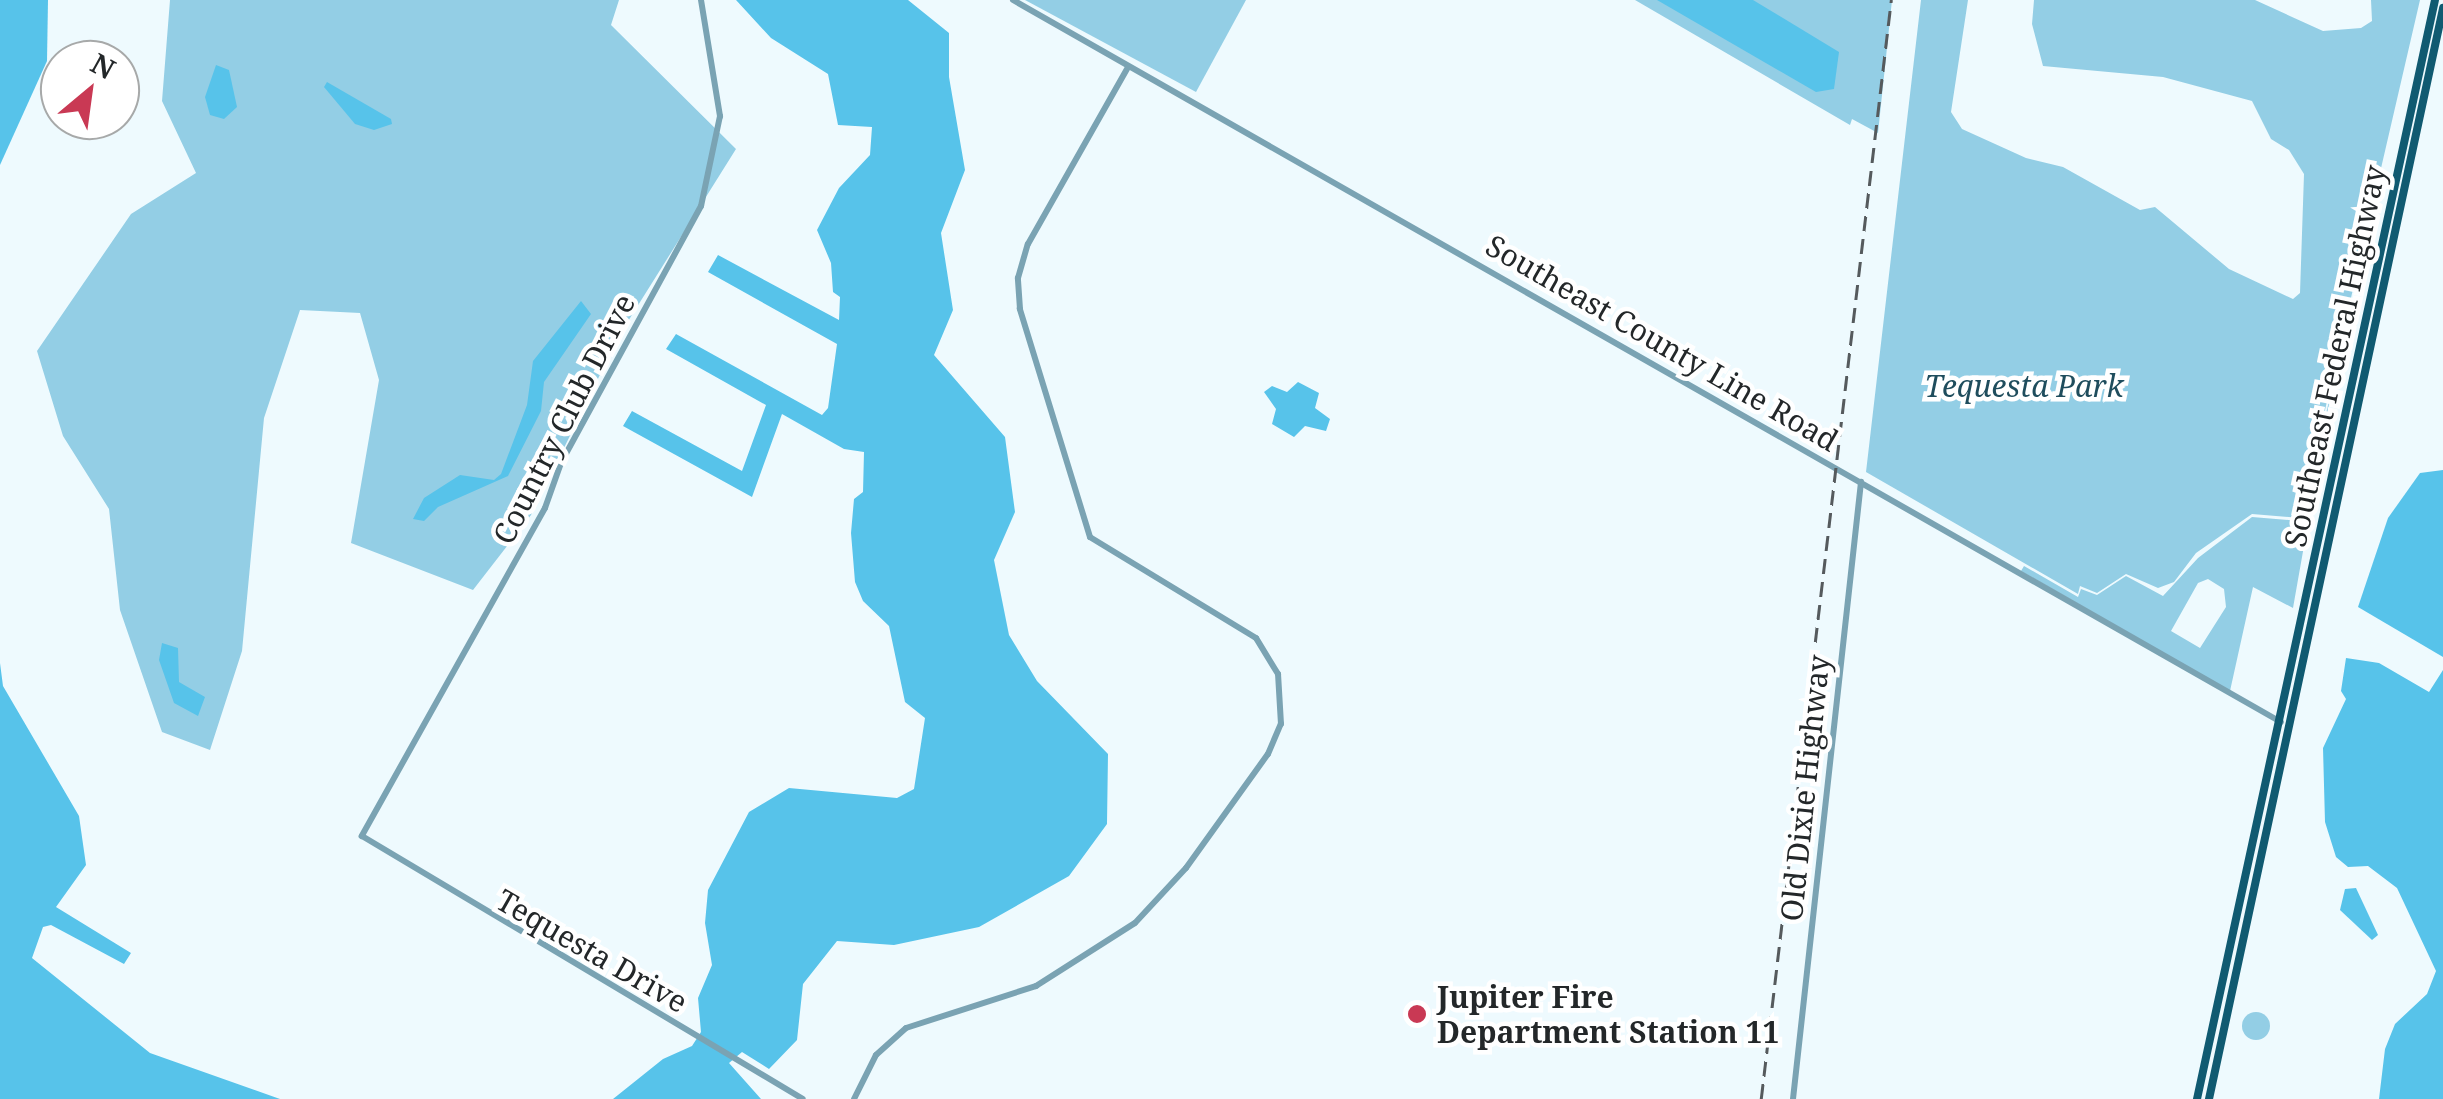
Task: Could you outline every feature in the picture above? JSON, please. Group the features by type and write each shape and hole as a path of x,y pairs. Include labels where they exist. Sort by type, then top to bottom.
{"main road":[{"name":"Southeast Federal Highway","path":"2284,722 2304,607 2435,0"},
{"name":"Southeast Federal Highway","path":"2284,722 2310,623 2443,8"},
{"path":"2304,607 2310,623"},
{"path":"2198,1099 2252,847 2284,722"},
{"path":"2209,1099 2260,864 2284,722"},
{"path":"2252,847 2260,864"},
{"path":"2231,942 2238,966"}],"street":[{"name":"Country Club Drive","path":"362,836 536,526 562,463 701,206 720,116 701,0"},
{"name":"Southeast County Line Road","path":"1014,0 2284,722"},
{"path":"854,1099 871,1062 895,1036 927,1017 1055,977 1145,915 1268,754 1282,716 1278,674 1256,638 1091,539 1020,309 1018,278 1028,244 1128,67"},
{"name":"Old Dixie Highway","path":"1792,1099 1861,482"},
{"name":"Tequesta Drive","path":"362,836 803,1099"}],"green space":[{"path":"170,0 619,0 611,25 736,149 620,334 531,515 473,590 351,543 379,380 360,313 300,310 264,418 242,651 210,750 162,732 120,610 109,509 63,436 37,351 131,214 196,173 162,101"},
{"path":"1025,0 1246,0 1196,92"},
{"path":"1635,0 1892,0 1878,133 1852,119 1850,125"},
{"name":"Tequesta Park","path":"1921,0 1968,0 1951,112 1962,129 2026,158 2063,167 2140,210 2155,207 2229,269 2293,299 2300,293 2304,174 2289,150 2271,139 2252,101 2163,77 2043,66 2032,24 2034,0 2255,0 2323,31 2361,28 2372,21 2371,0 2420,0 2300,518 2252,514 2196,553 2174,582 2158,588 2126,574 2097,593 2080,586 2078,594 1866,472"},
{"path":"2331,393 2293,608 2253,587 2230,691 2021,571 2024,566 2078,597 2081,589 2097,595 2126,576 2163,596 2198,558 2252,517 2300,521","holes":["2208,579 2224,589 2226,607 2200,648 2171,631 2198,583"]},
{"path":"2256,1012 2266,1016 2270,1026 2266,1036 2256,1040 2246,1036 2242,1026 2246,1016"}],"shaded area":[{"path":"0,0 48,0 47,40 40,40 40,76 0,165"},
{"path":"736,0 908,0 949,33 949,77 965,170 941,233 953,310 934,355 1005,437 1015,512 994,560 1009,635 1037,681 1108,754 1107,824 1069,876 979,927 894,945 837,941 803,984 797,1040 769,1069 742,1052 729,1063 761,1099 613,1099 663,1059 692,1046 701,1032 698,998 712,965 705,923 708,890 749,812 789,788 897,798 914,789 925,718 905,702 889,626 863,601 855,582 851,533 854,499 863,492 864,452 844,449 782,414 752,497 623,426 632,411 742,471 766,405 666,349 676,334 822,415 828,408 837,344 708,272 718,255 839,320 840,297 833,292 831,263 817,230 839,188 870,155 872,127 838,125 828,74 771,38"},
{"path":"1657,0 1753,0 1839,52 1834,89 1816,92"},
{"path":"216,65 229,70 237,107 224,119 210,115 205,97"},
{"path":"327,82 391,119 392,124 374,130 355,124 324,87"},
{"path":"581,301 591,314 544,382 541,411 508,476 438,507 424,521 413,519 424,498 460,475 494,480 501,474 527,405 533,361"},
{"path":"1298,382 1319,393 1315,408 1330,419 1326,431 1305,426 1294,437 1272,424 1276,409 1264,392 1272,386 1287,392"},
{"path":"2443,470 2443,657 2358,607 2388,518 2420,473"},
{"path":"162,643 178,648 179,682 205,697 198,716 174,703 159,660"},
{"path":"2346,658 2379,663 2429,692 2443,670 2443,1099 2379,1099 2385,1049 2395,1024 2427,994 2436,971 2397,888 2368,866 2348,867 2336,857 2325,822 2323,748 2346,699 2341,691"},
{"path":"0,663 3,686 79,816 86,865 56,907 131,953 124,964 51,925 43,927 32,958 150,1053 280,1099 0,1099"},
{"path":"2356,888 2378,935 2372,940 2340,910 2345,889"}],"railway":[{"path":"1761,1099 1891,0"}],"place":[{"name":"Jupiter Fire Department Station 11","path":"1417,1014"}]}
